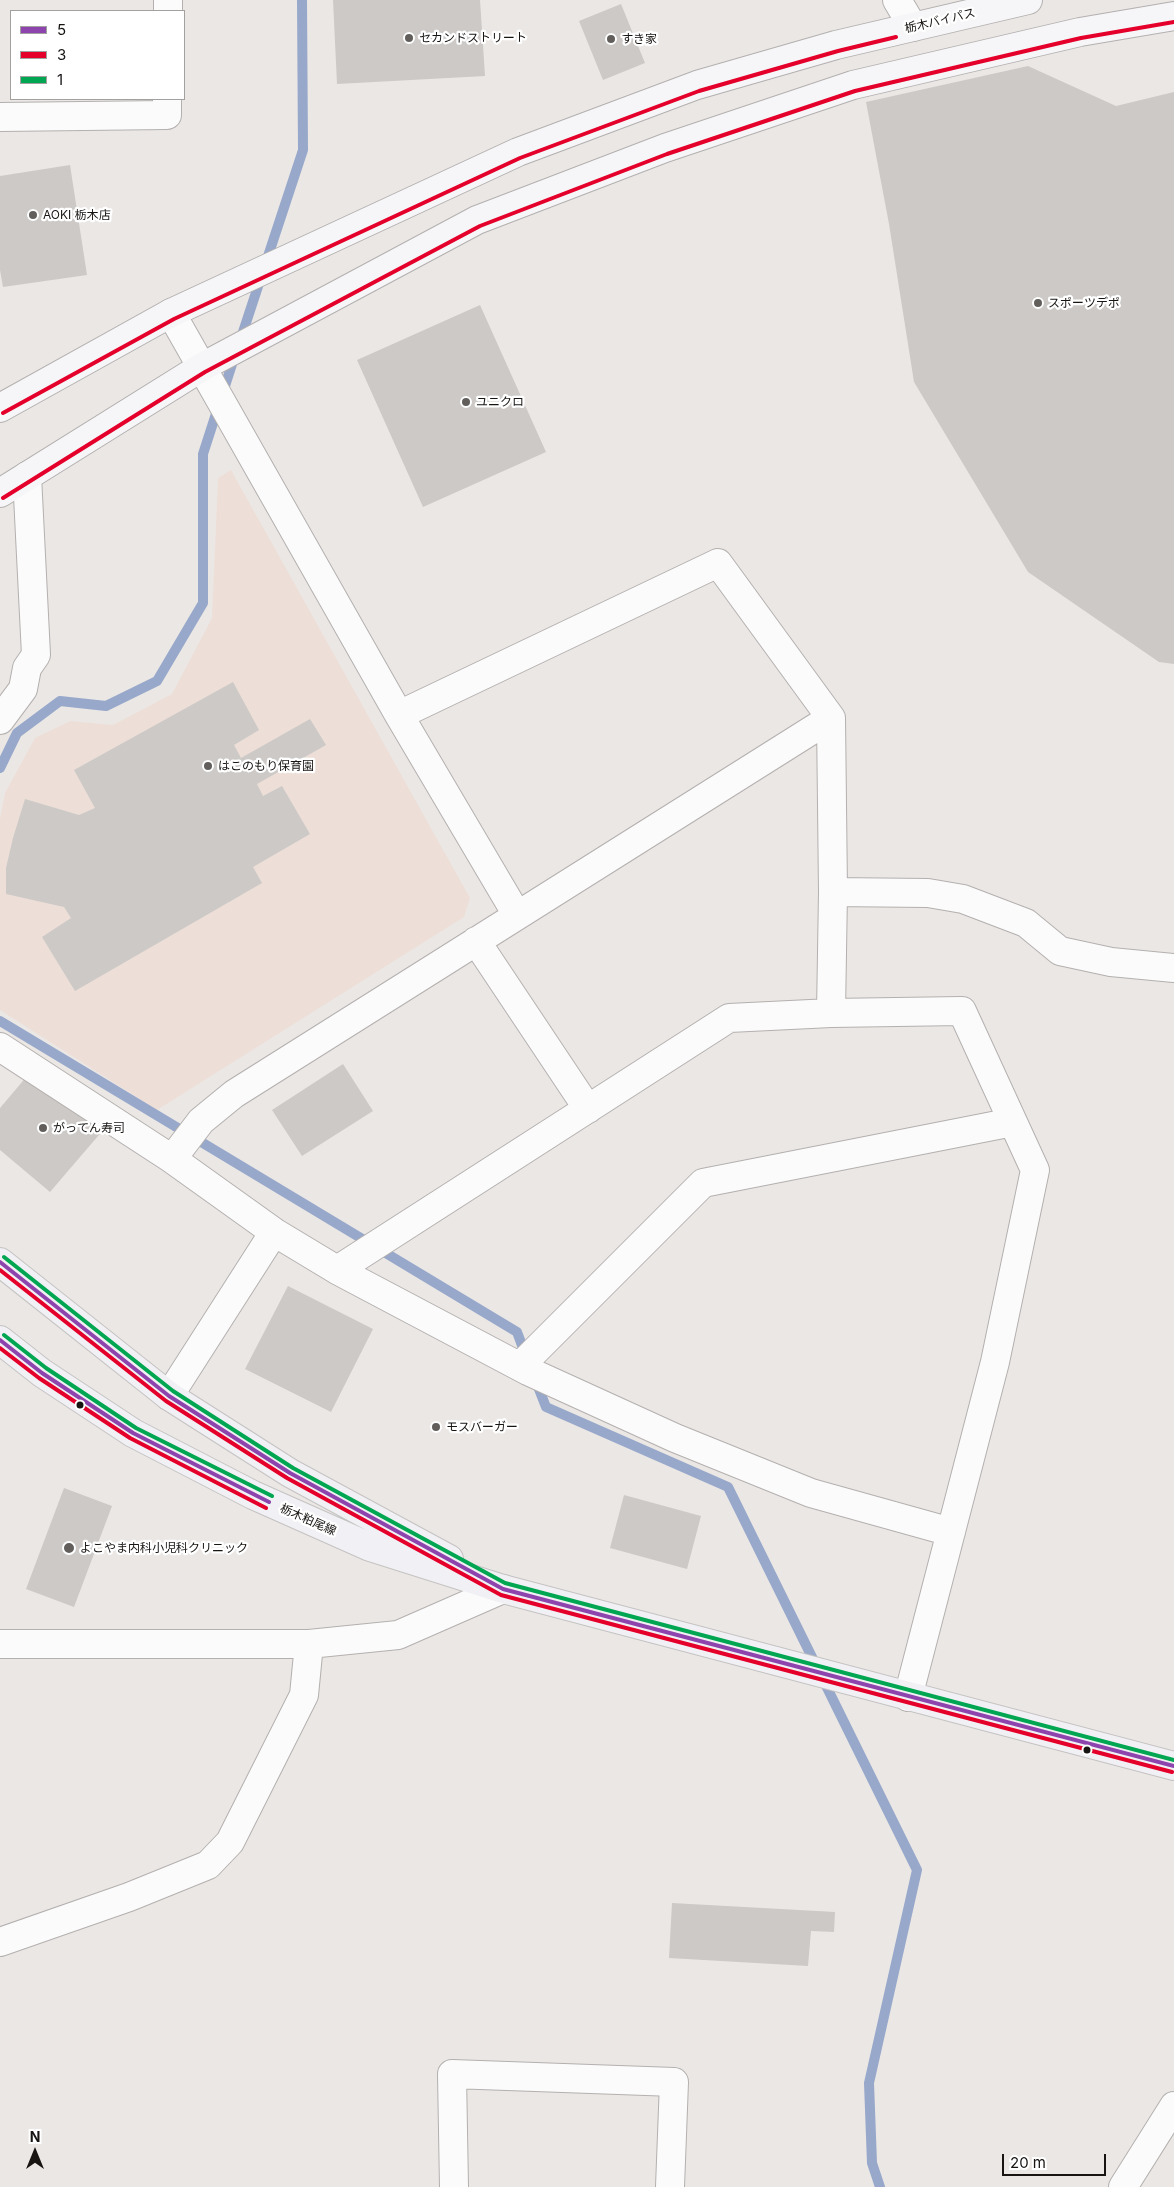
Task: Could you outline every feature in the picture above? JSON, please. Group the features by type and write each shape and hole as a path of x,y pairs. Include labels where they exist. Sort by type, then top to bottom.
{"main road":[{"name":"栃木バイパス","path":"0,408 171,313 518,152 698,85 836,44 1028,0"},
{"path":"0,493 202,367 477,220 665,148 853,85 1080,32 1174,16"},
{"name":"栃木粕尾線","path":"0,1262 169,1396 290,1474 503,1588"},
{"name":"栃木粕尾線","path":"0,1340 42,1373 133,1433 253,1495 370,1548 503,1588 908,1697 1174,1766"}],"street":[{"path":"896,0 914,27"},
{"path":"0,118 167,115 167,100"},
{"path":"171,313 399,715 518,915"},
{"path":"0,720 23,689 27,668 36,655 26,476"},
{"path":"399,715 718,563 831,718 833,892 831,1013"},
{"path":"172,1159 201,1121 234,1094 831,718"},
{"path":"833,892 928,893 962,899 1026,923 1060,951 1111,962 1174,968"},
{"path":"476,941 588,1109"},
{"path":"338,1270 729,1018 831,1013 962,1011 1034,1170 995,1362 908,1697"},
{"path":"0,1047 172,1159 274,1232 338,1270 520,1366 674,1438 811,1492 951,1532"},
{"path":"520,1366 703,1183 1013,1122"},
{"path":"169,1396 274,1232"},
{"path":"0,1644 309,1644 398,1635 503,1588"},
{"path":"0,1942 129,1897 208,1865 230,1842 304,1695 309,1644"},
{"path":"454,2187 452,2074 674,2082 670,2187"},
{"path":"1123,2187 1174,2106"}],"shaded area":[{"name":"はこのもり保育園","path":"231,470 470,898 464,917 157,1110 0,1010 0,819 5,793 35,738 70,721 113,725 172,694 212,618 218,478"}],"building":[{"name":"セカンドストリート","path":"333,0 480,0 485,76 337,84"},
{"path":"621,4 645,63 603,80 579,21"},
{"name":"スポーツデポ","path":"1028,66 1116,106 1174,92 1174,664 1159,662 1028,572 914,382 889,224 866,102"},
{"path":"70,165 87,275 3,287 0,270 0,176"},
{"path":"480,305 546,452 423,507 357,360"},
{"name":"はこのもり保育園","path":"233,682 259,730 234,745 241,758 310,719 326,745 257,784 263,796 282,786 310,834 253,867 262,883 75,991 42,937 71,918 64,907 6,894 6,868 25,799 79,815 95,808 74,770"},
{"path":"343,1064 373,1111 302,1156 272,1110"},
{"path":"33,1069 104,1129 50,1192 0,1150 0,1108"},
{"path":"288,1286 373,1329 331,1412 245,1369"},
{"name":"よこやま内科小児科クリニック","path":"64,1488 112,1506 74,1607 26,1589"},
{"path":"624,1495 701,1516 687,1569 610,1548"},
{"path":"672,1903 835,1912 834,1932 811,1931 808,1966 669,1958"}],"waterway":[{"path":"240,341 303,150 302,0"},
{"path":"0,768 17,733 60,701 106,706 157,681 203,603 203,454 235,355"},
{"path":"0,1021 517,1332 526,1356"},
{"path":"535,1379 546,1407 728,1487 917,1870 869,2083 872,2163 880,2187"}],"transit line":[{"name":"3","path":"3,498 205,372 480,226 667,154 855,91 1081,38 1174,22"},
{"name":"3","path":"3,413 174,319 520,158 699,91 838,51 896,37"},
{"name":"1","path":"4,1257 173,1391 293,1468 505,1583 1174,1760"},
{"name":"5","path":"0,1262 169,1396 290,1473 503,1589 1174,1766"},
{"name":"3","path":"0,1270 166,1401 287,1478 501,1595 1172,1772"},
{"name":"1","path":"4,1335 46,1368 136,1428 272,1496"},
{"name":"5","path":"0,1340 42,1373 133,1433 269,1502"},
{"name":"3","path":"0,1348 39,1378 130,1438 266,1508"}],"place":[{"name":"セカンドストリート","path":"409,38"},
{"name":"すき家","path":"611,39"},
{"name":"AOKI 栃木店","path":"33,215"},
{"name":"スポーツデポ","path":"1038,303"},
{"name":"ユニクロ","path":"466,402"},
{"name":"はこのもり保育園","path":"208,766"},
{"name":"がってん寿司","path":"43,1128"},
{"name":"モスバーガー","path":"436,1427"},
{"name":"よこやま内科小児科クリニック","path":"69,1548"}]}
